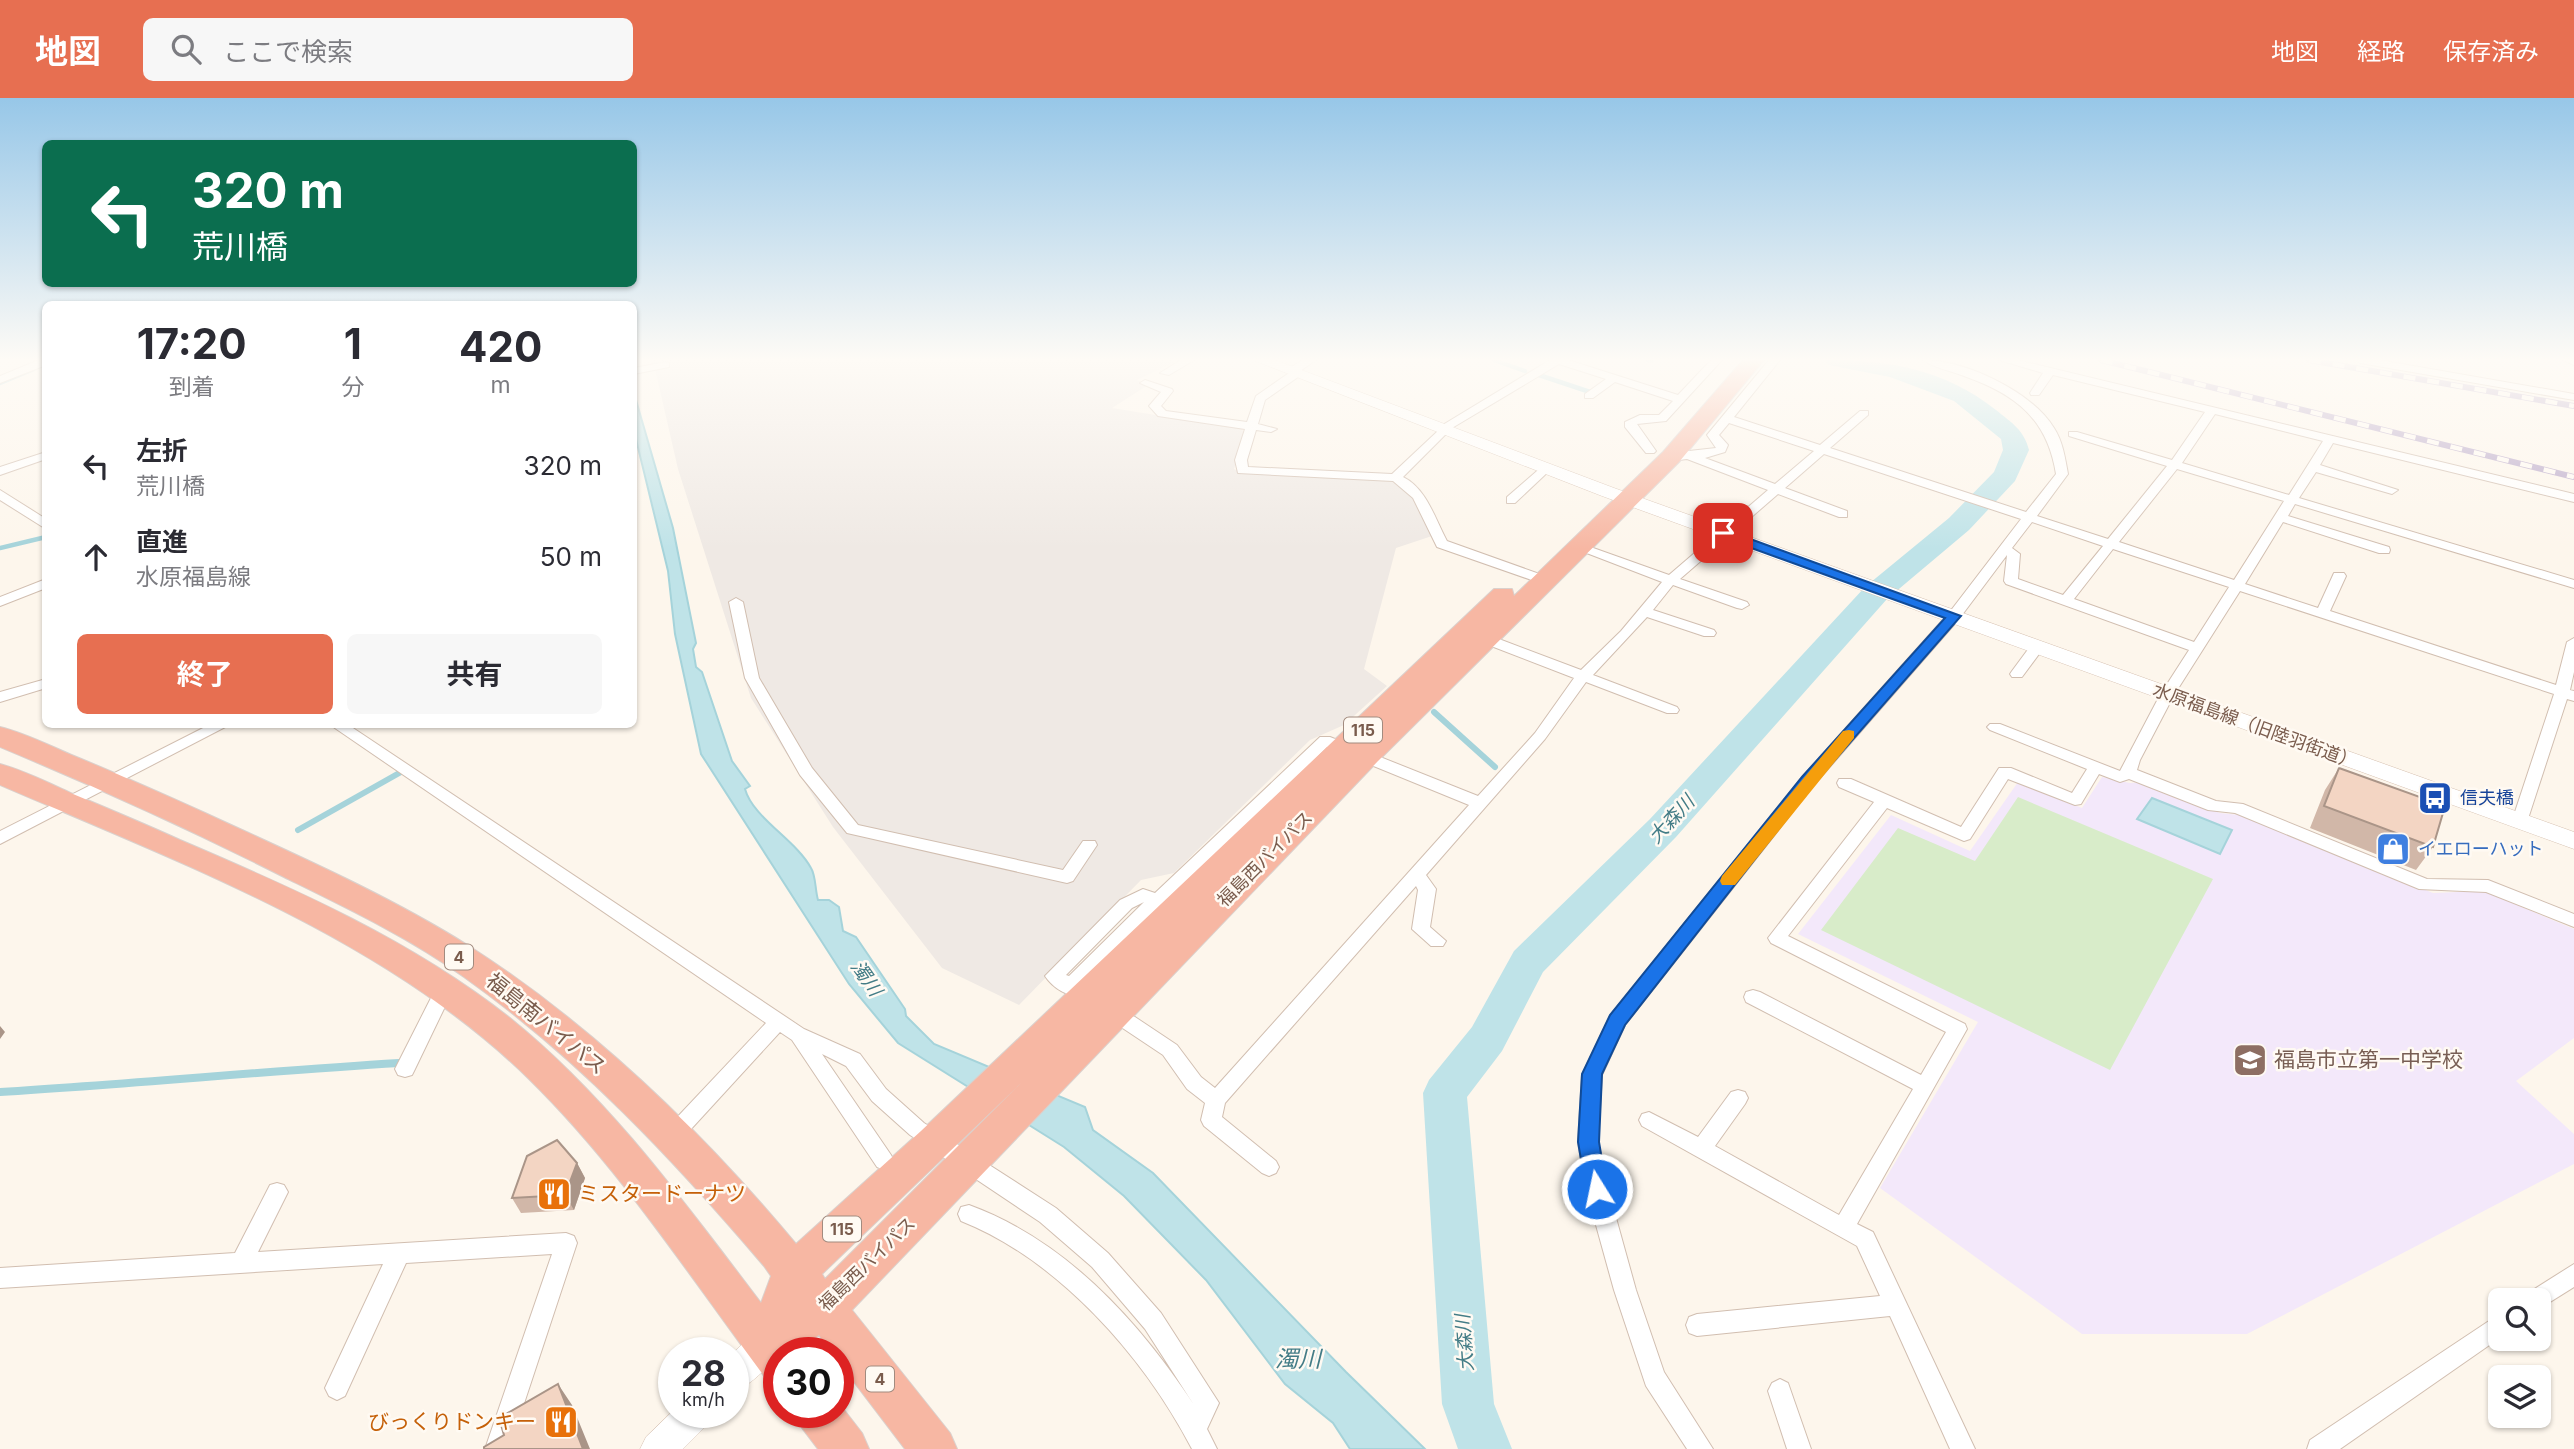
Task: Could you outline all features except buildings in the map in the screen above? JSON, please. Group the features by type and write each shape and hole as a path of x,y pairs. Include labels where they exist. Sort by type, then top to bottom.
{"highway":[{"name":"福島西バイパス","path":"791,1337 825,1308 957,1148 1051,1052 1534,576 1618,496 1670,455 1693,423"},
{"name":"福島西バイパス","path":"1534,576 1577,547 1618,496"},
{"name":"福島南バイパス","path":"0,736 185,814 426,936 544,1018 674,1134 825,1308 934,1449"},
{"name":"福島南バイパス","path":"0,774 280,895 387,952 505,1035 566,1091 626,1160 763,1341"},
{"name":"福島西バイパス","path":"776,1337 793,1273 957,1148"},
{"path":"830,1428 846,1449"}],"main road":[{"name":"水原福島線（旧陸羽街道）","path":"1430,423 1618,496 2574,841"},
{"path":"658,1449 680,1428"}],"street":[{"path":"1220,423 1271,429"},
{"path":"1252,423 1241,460 1242,470 1395,478 1406,482 1420,497 1442,544 1534,576"},
{"path":"1395,478 1456,423"},
{"path":"1670,455 1721,450 1722,445 1707,423"},
{"path":"1738,423 2239,583 2568,694"},
{"path":"1269,1167 1211,1120 1216,1100 1540,736 1584,675 1670,581 1853,423"},
{"path":"1701,1449 1654,1378 1621,1278 1597,1189 1588,1142 1592,1074 1617,1021 1946,613 2006,550 2028,515 2062,474 2060,454 2044,423"},
{"path":"2066,600 2114,543 2203,423"},
{"path":"2270,423 2574,498"},
{"path":"2073,434 2574,584"},
{"path":"2130,773 2132,760 2167,695 2331,438"},
{"path":"1670,455 1779,489 1843,514"},
{"path":"0,471 42,456"},
{"path":"2313,467 2392,490"},
{"path":"1511,500 1545,468"},
{"path":"0,494 42,522"},
{"path":"2282,518 2384,550"},
{"path":"1577,547 1742,605"},
{"path":"2006,550 2014,554 2011,581 2197,648"},
{"path":"2323,612 2339,576"},
{"path":"0,602 42,585"},
{"path":"736,602 752,678 806,771 853,829 1067,877 1089,845"},
{"path":"1644,612 1709,634"},
{"path":"1476,636 1672,710"},
{"path":"2520,821 2568,694 2574,642"},
{"path":"2017,674 2037,647"},
{"path":"0,696 42,684"},
{"path":"1995,727 2120,777 2130,773 2214,806 2237,808 2425,885 2488,887 2574,921"},
{"path":"0,838 216,728"},
{"path":"342,728 797,1034 853,1060 879,1095 1048,1215 1100,1260 1144,1310 1207,1403 1196,1427"},
{"path":"1073,988 1054,976 1126,904 1143,895 1160,902 1325,740 1357,750 1480,803"},
{"path":"1845,783 1964,835 2005,772 2075,800 2096,767"},
{"path":"1843,1228 1958,1029 1777,938 1884,800"},
{"path":"1417,875 1427,889 1421,929 1437,941"},
{"path":"405,1069 444,990"},
{"path":"1753,997 1925,1086"},
{"path":"674,1134 779,1021"},
{"path":"1128,1022 1170,1050 1194,1083 1216,1100"},
{"path":"797,1034 884,1161"},
{"path":"1701,1149 1738,1098"},
{"path":"1649,1120 1865,1239 1963,1449"},
{"path":"241,1263 277,1192"},
{"path":"969,1214 1014,1234 1071,1280 1157,1370 1196,1427 1205,1449"},
{"path":"0,1278 398,1256 566,1243 497,1449"},
{"path":"337,1388 398,1256"},
{"path":"2551,1290 2574,1274"},
{"path":"1697,1325 1896,1305"},
{"path":"2319,1449 2488,1333"},
{"path":"1780,1391 1799,1449"}],"shaded area":[{"path":"667,423 1205,423 1242,429 1245,435 1234,469 1242,473 1396,480 1414,497 1432,536 1396,548 1364,669 1387,686 1344,725 1310,740 1174,873 1141,880 1019,1005 942,968 833,827 751,698 678,469"},
{"name":"福島市立第一中学校","path":"2102,777 2130,783 2143,782 2220,813 2239,815 2433,893 2484,891 2574,929 2574,1038 2516,1081 2574,1134 2574,1164 2247,1334 2082,1334 1880,1188 1978,1022 1798,934 1891,815 1970,851 2018,782 2082,808"}],"green space":[{"path":"2018,797 2213,879 2110,1070 1821,930 1898,828 1975,861"}],"water":[{"name":"濁川","path":"637,423 643,423 673,528 696,643 693,649 696,667 702,672 732,761 750,786 745,789 757,810 795,848 813,871 818,900 829,900 839,907 843,931 856,937 905,1009 906,1016 934,1044 1085,1107 1093,1130 1153,1173 1346,1372 1425,1449 1350,1449 1333,1423 1285,1384 1206,1280 1124,1196 1064,1147 898,1043 849,984 701,754 675,634 668,571 637,443"},
{"path":"2152,798 2232,830 2220,854 2137,819"}],"waterway":[{"name":"大森川","path":"1485,1449 1468,1404 1445,1093 1487,1039 1528,962 1663,828 1876,593 1959,524 2006,475 2016,450 2013,436 1997,423"},
{"path":"0,548 42,538"},
{"path":"1434,712 1495,767"},
{"path":"298,830 401,772"},
{"path":"0,1092 399,1063"}],"railway":[{"path":"2356,423 2574,477"}],"slow traffic":[{"path":"1728,881 1849,734"}],"place":[{"name":"信夫橋","path":"2435,798"},
{"name":"イエローハット","path":"2393,849"},
{"name":"福島市立第一中学校","path":"2250,1060"},
{"name":"ミスタードーナツ","path":"554,1194"},
{"name":"びっくりドンキー","path":"561,1422"}],"route":[{"path":"1597,1189 1588,1142 1592,1074 1617,1021 1808,781 1954,616 1723,533"}]}
